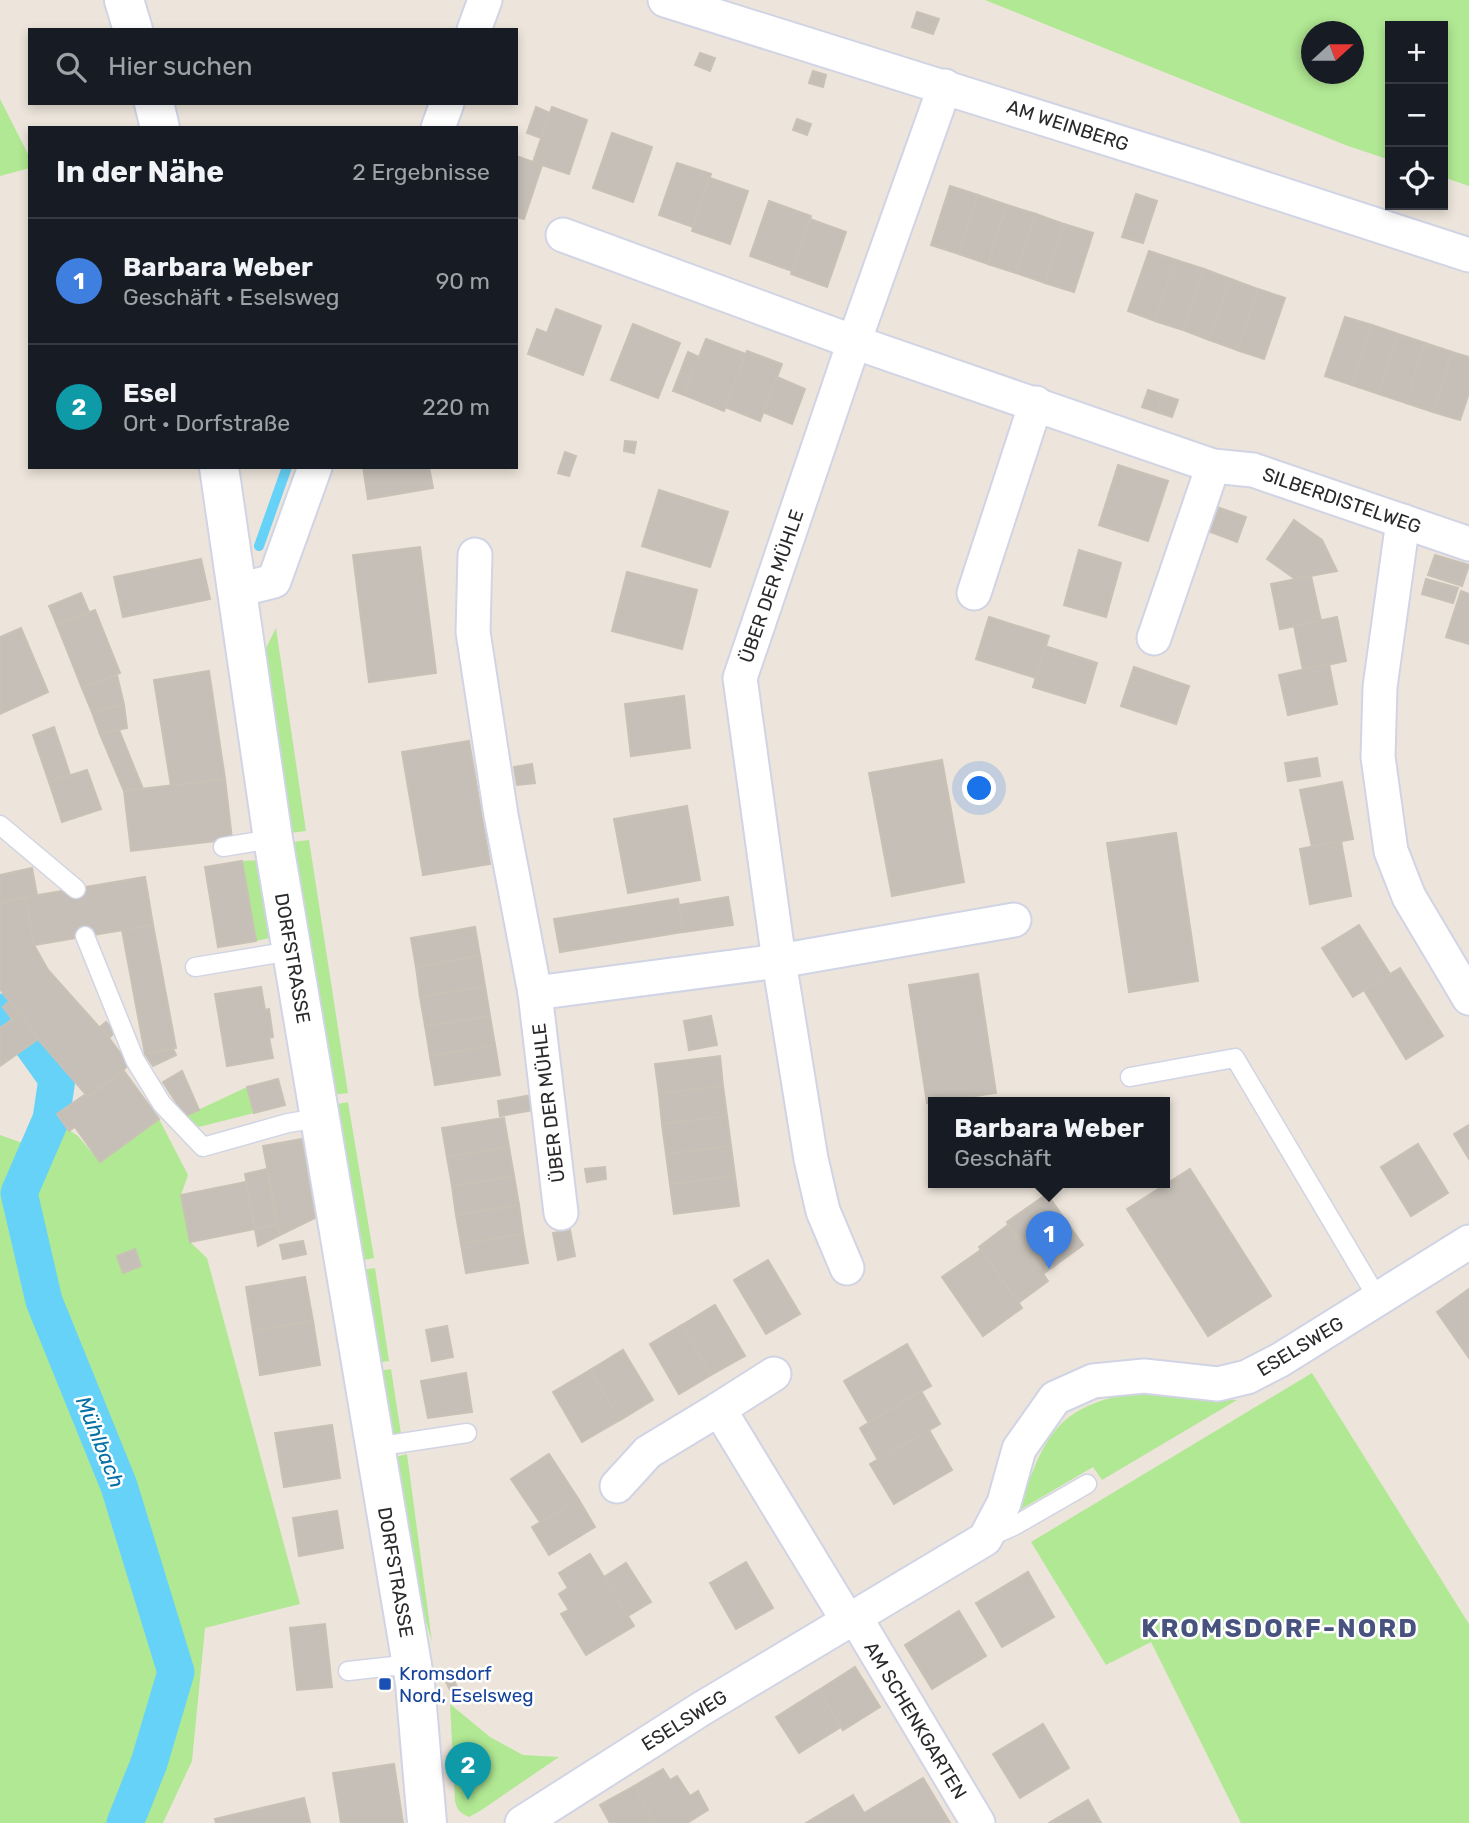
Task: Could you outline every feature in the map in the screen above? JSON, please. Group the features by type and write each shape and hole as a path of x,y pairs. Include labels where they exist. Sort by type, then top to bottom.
{"street":[{"path":"124,0 132,28"},
{"path":"475,28 485,0"},
{"name":"AM WEINBERG","path":"665,0 945,86 1469,255"},
{"name":"ÜBER DER MÜHLE","path":"847,1268 823,1211 811,1159 779,961 740,678 854,342 945,86"},
{"path":"154,105 160,126"},
{"path":"439,126 446,105"},
{"path":"563,235 854,342"},
{"name":"SILBERDISTELWEG","path":"854,342 1213,466 1253,470 1469,544"},
{"path":"974,593 1036,403"},
{"path":"1154,638 1213,466"},
{"name":"DORFSTRASSE","path":"219,469 291,951 412,1664 427,1823"},
{"path":"238,590 274,581 315,469"},
{"path":"1403,521 1380,687 1378,757 1383,797 1391,851 1409,897 1469,999"},
{"name":"ÜBER DER MÜHLE","path":"475,555 473,632 501,815 535,993 561,1213"},
{"path":"535,993 779,961 1014,920"},
{"name":"ESELSWEG","path":"522,1823 623,1757 985,1539 1004,1503 1019,1449 1055,1398 1093,1381 1144,1376 1218,1384 1247,1377 1280,1360 1469,1241"},
{"path":"617,1486 648,1452 774,1374"},
{"path":"719,1409 852,1619"},
{"name":"AM SCHENKGARTEN","path":"852,1619 978,1823"}],"lane":[{"path":"0,825 76,888"},
{"path":"223,847 273,839"},
{"path":"85,936 135,1060 162,1104 203,1147 288,1123 319,1118"},
{"path":"195,967 291,951"},
{"path":"1130,1077 1235,1058 1378,1299"},
{"path":"375,1447 467,1433"},
{"path":"985,1539 1014,1526 1087,1484"},
{"path":"348,1671 412,1664"}],"green space":[{"path":"985,0 1469,0 1469,186 1448,179 1448,21 1385,21 1385,158 1348,146"},
{"path":"0,99 28,154 28,169 0,176"},
{"path":"276,628 306,831 290,833 262,656"},
{"path":"309,840 348,1093 332,1095 293,842"},
{"path":"260,860 274,937 256,941 242,861"},
{"path":"247,1087 254,1113 199,1127 185,1116"},
{"path":"348,1102 374,1258 359,1261 333,1105"},
{"path":"159,1119 188,1175 181,1195 190,1242 207,1258 300,1604 205,1628 192,1761 163,1823 0,1823 0,1135 51,1153 64,1127 78,1136 100,1162"},
{"path":"375,1268 389,1361 375,1363 361,1270"},
{"path":"391,1369 401,1434 386,1436 377,1371"},
{"path":"1312,1373 1469,1624 1469,1823 1241,1823 1151,1642 1106,1665 1031,1542"},
{"path":"1129,1394 1237,1400 1102,1480 1093,1467 1018,1511 1044,1448 1066,1420 1103,1400"},
{"path":"407,1454 432,1642 420,1601 392,1458"},
{"path":"450,1704 490,1737 523,1755 559,1757 480,1811 466,1816 458,1809 455,1801"}],"building":[{"path":"917,12 939,19 933,34 912,27"},
{"path":"700,53 715,58 710,71 695,65"},
{"path":"813,71 826,75 823,87 809,83"},
{"path":"536,107 550,113 541,138 527,133"},
{"path":"552,107 587,120 569,174 533,162"},
{"path":"797,119 811,124 807,135 793,130"},
{"path":"612,133 652,147 633,202 593,188"},
{"path":"518,157 542,165 524,219 518,218"},
{"path":"677,163 711,174 693,227 659,215"},
{"path":"710,178 748,191 730,244 692,231"},
{"path":"950,186 978,195 959,254 931,245"},
{"path":"1136,194 1157,201 1143,243 1122,237"},
{"path":"978,195 1007,205 988,264 959,254"},
{"path":"769,201 811,216 792,271 750,256"},
{"path":"1007,205 1036,214 1016,273 988,264"},
{"path":"1036,214 1064,224 1045,283 1016,273"},
{"path":"810,219 846,232 827,287 791,274"},
{"path":"1064,224 1093,233 1074,292 1045,283"},
{"path":"1149,251 1176,260 1155,321 1128,311"},
{"path":"1176,260 1204,269 1183,330 1155,321"},
{"path":"1204,269 1231,279 1209,340 1183,330"},
{"path":"1231,279 1258,289 1237,350 1209,340"},
{"path":"1258,289 1285,298 1264,359 1237,350"},
{"path":"556,309 601,326 583,375 528,354 537,329 547,333"},
{"path":"1345,317 1372,325 1352,385 1325,376"},
{"path":"633,324 680,343 658,398 611,380"},
{"path":"1372,325 1398,334 1379,394 1352,385"},
{"path":"1398,334 1425,343 1406,403 1379,394"},
{"path":"706,339 746,354 724,411 684,395"},
{"path":"1425,343 1452,352 1433,412 1406,403"},
{"path":"747,351 782,364 760,421 725,407"},
{"path":"688,352 699,357 684,395 673,391"},
{"path":"1452,352 1469,357 1469,393 1460,420 1433,412"},
{"path":"777,377 805,389 792,424 763,412"},
{"path":"1148,390 1163,395 1157,412 1142,407"},
{"path":"1163,395 1178,400 1172,417 1157,412"},
{"path":"625,441 636,442 634,453 624,451"},
{"path":"565,452 576,456 569,476 558,473"},
{"path":"1118,465 1168,481 1148,541 1099,525"},
{"path":"363,469 429,469 433,488 368,499"},
{"path":"659,490 728,512 710,567 642,546"},
{"path":"1217,507 1246,517 1237,542 1208,531"},
{"path":"1294,520 1322,540 1337,571 1295,579 1267,559"},
{"path":"420,547 436,673 369,682 353,555"},
{"path":"1079,550 1121,563 1106,617 1064,605"},
{"path":"1435,555 1469,565 1462,586 1428,575"},
{"path":"201,559 210,599 123,617 114,577"},
{"path":"627,572 697,590 682,649 612,631"},
{"path":"1311,576 1321,621 1280,629 1271,584"},
{"path":"1426,579 1458,588 1453,603 1422,594"},
{"path":"1461,591 1469,594 1469,644 1446,637"},
{"path":"81,593 89,612 57,625 49,606"},
{"path":"95,610 120,673 82,688 57,625"},
{"path":"989,617 1049,636 1036,678 976,659"},
{"path":"1337,617 1346,661 1303,670 1294,626"},
{"path":"21,628 48,692 0,714 0,637"},
{"path":"1045,646 1097,663 1085,703 1033,687"},
{"path":"1329,664 1337,704 1288,715 1279,675"},
{"path":"1134,667 1189,686 1176,724 1121,706"},
{"path":"209,671 225,779 171,786 154,680"},
{"path":"117,675 124,705 92,712 82,688"},
{"path":"684,696 690,748 631,756 625,704"},
{"path":"124,705 127,728 100,734 92,712"},
{"path":"54,727 70,775 49,782 33,735"},
{"path":"119,730 143,789 124,791 100,734"},
{"path":"469,741 490,864 423,875 402,752"},
{"path":"1317,758 1320,776 1288,781 1285,763"},
{"path":"942,760 964,882 892,896 869,773"},
{"path":"532,764 535,783 517,785 514,767"},
{"path":"87,770 101,809 62,822 49,782"},
{"path":"225,779 232,839 131,851 124,791"},
{"path":"1342,782 1353,839 1312,847 1300,790"},
{"path":"687,806 700,880 628,893 614,819"},
{"path":"1176,833 1198,981 1129,992 1107,843"},
{"path":"1341,841 1351,896 1310,904 1300,849"},
{"path":"242,861 256,941 218,947 205,867"},
{"path":"32,868 37,895 0,903 0,875"},
{"path":"145,877 153,925 34,945 26,897"},
{"path":"26,897 34,945 48,970 109,1038 129,1065 88,1097 38,1039 0,989 0,903"},
{"path":"728,897 733,925 683,932 679,905"},
{"path":"678,899 683,932 560,952 554,919"},
{"path":"153,925 176,1048 145,1054 122,930"},
{"path":"1359,925 1390,974 1353,997 1322,948"},
{"path":"475,927 480,956 416,967 411,938"},
{"path":"480,956 485,986 420,997 416,967"},
{"path":"1400,968 1443,1036 1406,1059 1364,990"},
{"path":"978,974 996,1093 968,1097 928,1097 927,1103 909,985"},
{"path":"485,986 490,1016 425,1026 420,997"},
{"path":"261,987 265,1010 269,1009 273,1037 269,1038 273,1058 227,1066 215,994"},
{"path":"10,1001 21,1013 12,1019 3,1007"},
{"path":"21,1013 38,1039 0,1066 0,1028"},
{"path":"490,1016 495,1045 430,1056 425,1026"},
{"path":"711,1016 717,1045 689,1050 684,1021"},
{"path":"106,1022 115,1032 109,1038 100,1027"},
{"path":"495,1045 500,1075 435,1085 430,1056"},
{"path":"173,1049 176,1055 153,1066 145,1054"},
{"path":"720,1056 723,1086 659,1094 655,1064"},
{"path":"124,1071 159,1119 100,1162 75,1127 69,1131 57,1114 86,1094 88,1097"},
{"path":"182,1071 199,1110 185,1116 163,1082"},
{"path":"278,1079 285,1105 254,1113 247,1087"},
{"path":"723,1086 727,1116 662,1124 659,1094"},
{"path":"532,1095 534,1110 500,1116 498,1101"},
{"path":"727,1116 731,1146 666,1154 662,1124"},
{"path":"504,1118 509,1147 447,1157 442,1128"},
{"path":"1469,1125 1469,1159 1454,1134"},
{"path":"302,1139 315,1218 280,1235 263,1146"},
{"path":"1418,1144 1448,1193 1411,1216 1381,1167"},
{"path":"731,1146 735,1176 670,1184 666,1154"},
{"path":"509,1147 514,1176 452,1186 447,1157"},
{"path":"605,1167 606,1179 587,1182 585,1169"},
{"path":"267,1169 277,1225 255,1229 245,1174"},
{"path":"1190,1169 1271,1296 1208,1336 1127,1209 1160,1188 1170,1188 1170,1182"},
{"path":"514,1176 519,1205 456,1215 452,1186"},
{"path":"735,1176 739,1206 674,1214 670,1184"},
{"path":"246,1182 255,1229 190,1242 181,1195"},
{"path":"1047,1194 1083,1245 1043,1274 1007,1222"},
{"path":"519,1205 523,1234 461,1244 456,1215"},
{"path":"277,1225 280,1235 258,1246 255,1229"},
{"path":"1008,1225 1048,1281 1018,1303 979,1247"},
{"path":"570,1230 575,1256 558,1260 553,1233"},
{"path":"523,1234 528,1263 466,1273 461,1244"},
{"path":"303,1241 306,1254 283,1259 280,1245"},
{"path":"135,1249 141,1266 123,1273 117,1256"},
{"path":"981,1250 1022,1308 983,1336 942,1277"},
{"path":"768,1260 800,1314 766,1334 734,1280"},
{"path":"305,1277 313,1321 253,1331 246,1287"},
{"path":"1469,1289 1469,1358 1437,1312"},
{"path":"715,1305 745,1356 711,1375 682,1325"},
{"path":"313,1321 320,1365 260,1375 253,1331"},
{"path":"682,1325 711,1375 679,1394 650,1344"},
{"path":"447,1326 453,1357 432,1361 426,1330"},
{"path":"907,1344 931,1386 868,1422 844,1381"},
{"path":"623,1350 653,1400 620,1420 590,1370"},
{"path":"590,1370 620,1420 582,1442 553,1392"},
{"path":"466,1373 472,1412 428,1418 421,1381"},
{"path":"921,1391 940,1424 878,1460 860,1428"},
{"path":"332,1425 340,1478 284,1487 275,1433"},
{"path":"929,1430 952,1470 894,1504 870,1464"},
{"path":"549,1454 579,1500 540,1522 511,1479"},
{"path":"579,1500 595,1527 549,1555 532,1527"},
{"path":"337,1511 343,1548 299,1556 293,1518"},
{"path":"590,1554 634,1626 586,1655 561,1614 569,1610 559,1594 568,1588 559,1573"},
{"path":"746,1562 773,1608 736,1629 710,1583"},
{"path":"626,1563 651,1602 628,1616 604,1577"},
{"path":"1028,1572 1054,1617 1002,1647 976,1603"},
{"path":"959,1611 986,1656 932,1689 905,1645"},
{"path":"325,1624 332,1687 297,1690 290,1628"},
{"path":"855,1667 880,1707 843,1730 819,1690"},
{"path":"450,1673 457,1687 450,1690 443,1676"},
{"path":"819,1690 841,1727 799,1753 776,1717"},
{"path":"1043,1724 1069,1768 1020,1798 993,1754"},
{"path":"394,1764 403,1823 341,1823 333,1773"},
{"path":"663,1769 670,1780 677,1776 690,1796 698,1791 708,1810 687,1823 655,1823 634,1786"},
{"path":"923,1778 950,1823 806,1823 853,1795 864,1813"},
{"path":"634,1786 655,1823 610,1823 600,1805"},
{"path":"304,1798 310,1823 216,1823 215,1819"},
{"path":"1088,1800 1101,1823 1049,1823"}],"waterway":[{"path":"259,546 286,469"},
{"name":"Mühlbach","path":"0,1012 16,1016"},
{"name":"Mühlbach","path":"32,1044 57,1079 51,1119 19,1193 44,1301 119,1486 176,1672 149,1763 125,1823"}],"place":[{"name":"Barbara Weber","path":"1049,1269"},
{"name":"Kromsdorf Nord, Eselsweg","path":"385,1684"},
{"name":"Esel","path":"468,1800"}],"district":[{"name":"KROMSDORF-NORD","path":"1280,1628"}]}
